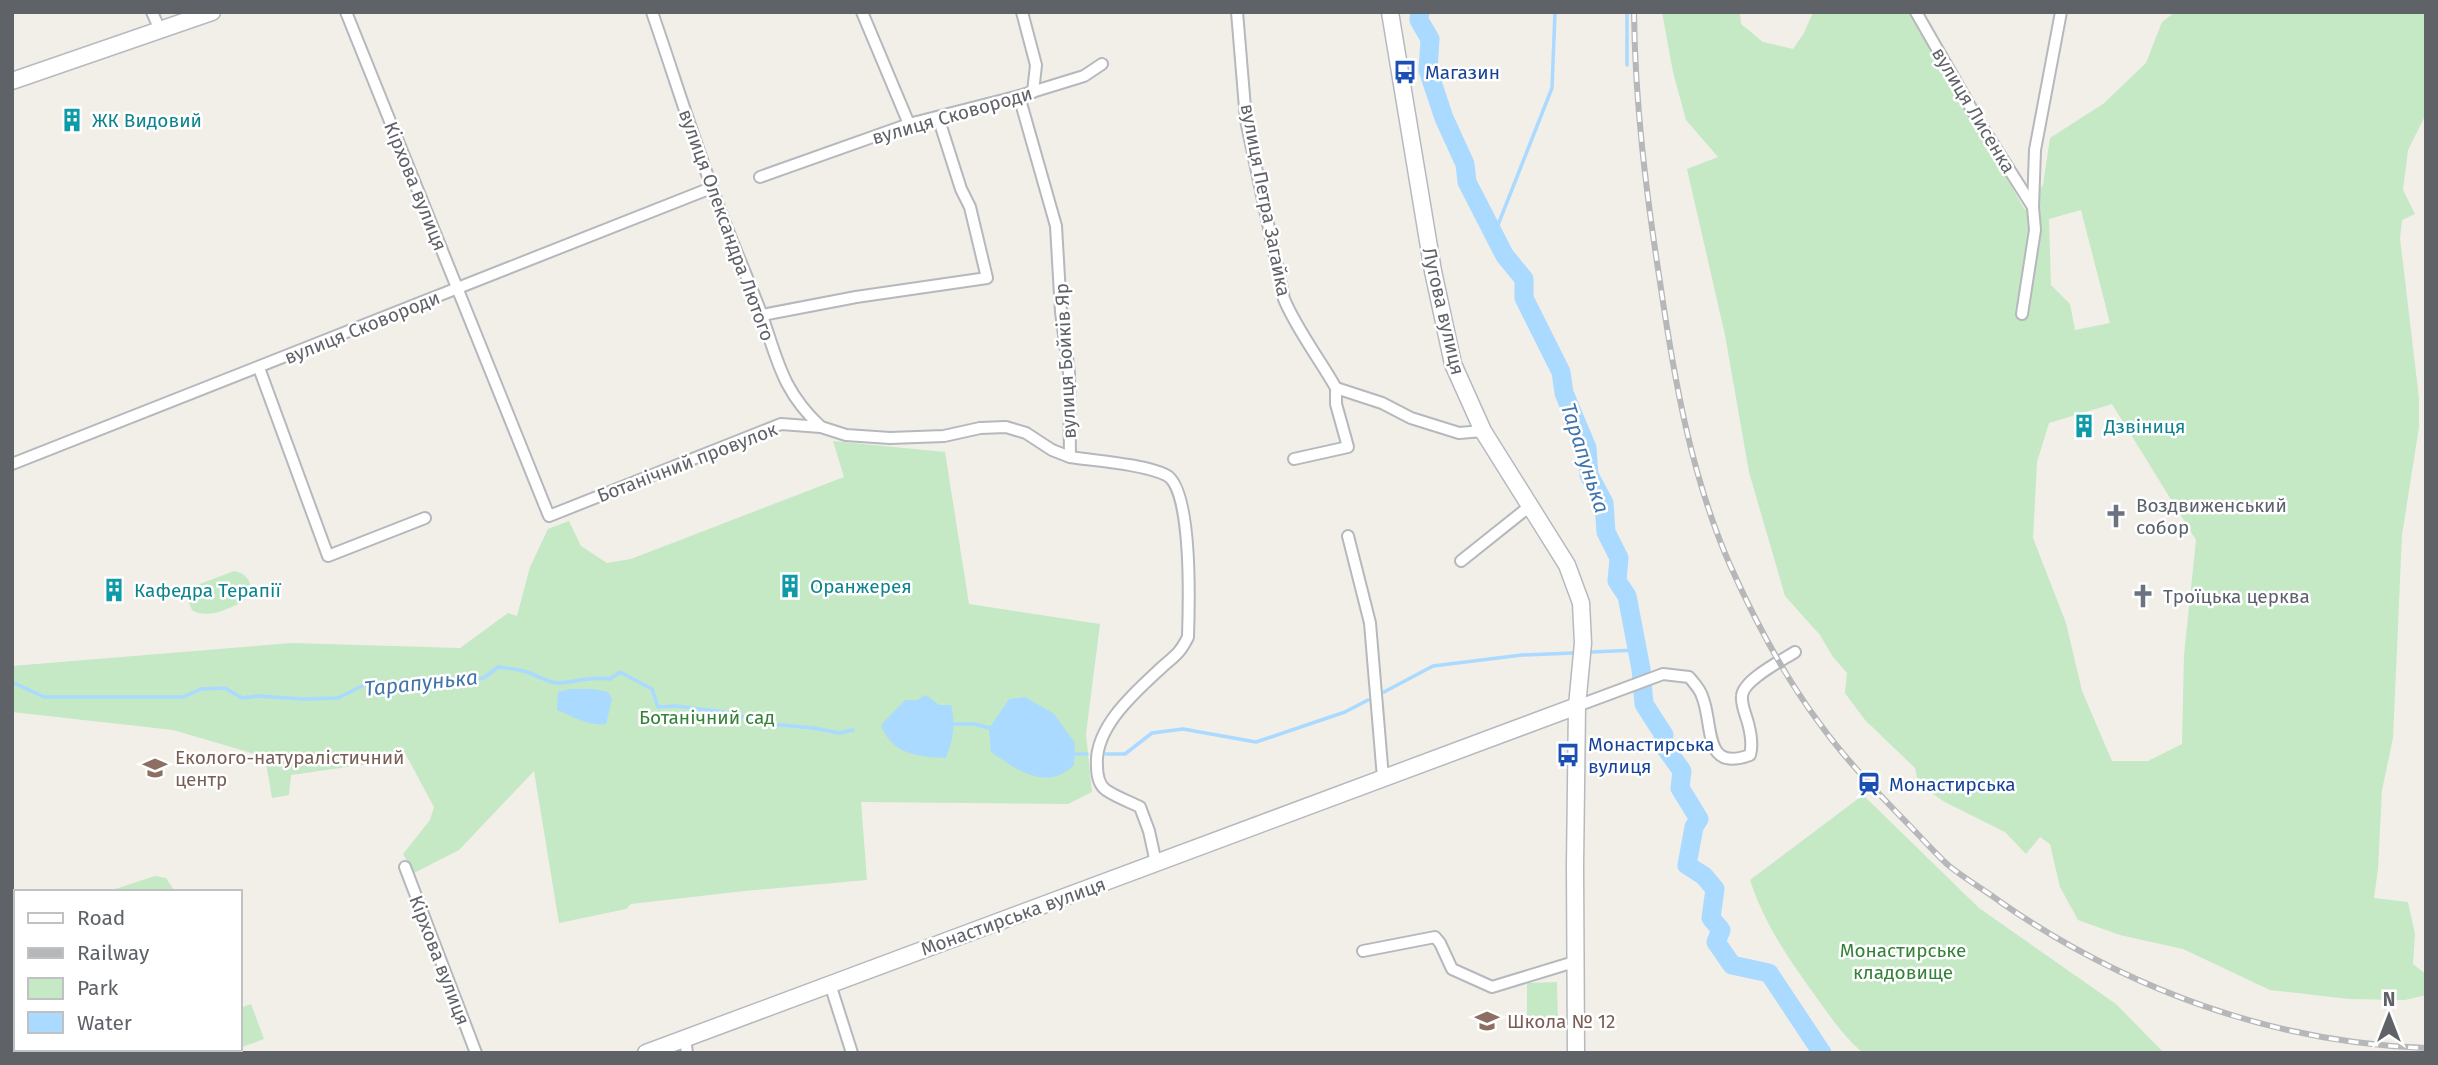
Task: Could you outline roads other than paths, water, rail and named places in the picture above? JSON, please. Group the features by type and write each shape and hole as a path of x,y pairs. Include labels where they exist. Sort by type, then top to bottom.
{"street":[{"path":"152,12 160,30"},
{"path":"12,81 212,12"},
{"name":"Кірхова вулиця","path":"346,12 549,516"},
{"name":"вулиця Олександра Лютого","path":"652,12 712,188 762,315 779,369 802,410 821,427"},
{"path":"862,12 909,124"},
{"path":"1023,12 1036,65 1033,92"},
{"name":"вулиця Петра Загайка","path":"1237,12 1246,120 1284,299 1294,322 1336,388"},
{"name":"Лугова вулиця","path":"1390,12 1433,271 1453,364 1483,431 1567,565 1581,603 1583,643 1577,706 1574,962 1576,1053"},
{"name":"вулиця Лисенка","path":"1916,12 2032,207"},
{"path":"2022,314 2035,230 2032,207 2035,150 2061,12"},
{"name":"вулиця Сковороди","path":"760,177 909,124 1084,76 1101,64"},
{"name":"вулиця Бойків Яр","path":"1019,96 1056,226 1061,312 1069,373 1070,457 1124,464 1168,475 1176,486 1187,527 1188,637 1181,652 1160,668 1114,717 1100,737 1096,756 1097,775 1104,789 1140,807 1156,863"},
{"path":"762,315 869,295 987,278 970,207 961,189 938,117"},
{"name":"вулиця Сковороди","path":"12,464 712,188"},
{"path":"258,368 328,556 425,518"},
{"path":"1294,459 1348,447 1336,404 1336,388 1382,403 1411,418 1459,433 1483,431"},
{"name":"Ботанічний провулок","path":"549,516 780,424 821,427 846,435 890,438 944,436 980,428 1006,427 1026,433 1052,450 1070,457"},
{"path":"1461,561 1530,506"},
{"path":"1348,536 1370,623 1383,778"},
{"path":"1577,706 1663,674 1689,677 1702,694 1713,747 1719,756 1729,760 1739,759 1750,755 1751,749 1751,734 1741,699 1743,689 1795,652"},
{"name":"Монастирська вулиця","path":"646,1053 686,1046 830,984 1577,706"},
{"name":"Кірхова вулиця","path":"405,867 476,1053"},
{"path":"1363,951 1435,937 1452,970 1492,987 1574,962"},
{"path":"830,984 852,1053"}],"water":[{"path":"570,689 608,692 612,699 606,724 587,722 557,710 558,692"},
{"path":"926,695 939,705 951,705 953,732 946,758 916,755 899,748 886,735 881,725 905,700 917,700"},
{"path":"1025,697 1054,714 1075,743 1074,765 1063,773 1053,777 1032,775 991,752 989,729 1009,699"}],"waterway":[{"name":"Тарапунька","path":"1420,12 1419,20 1430,39 1428,70 1444,118 1465,164 1467,182 1505,256 1524,279 1524,298 1561,372 1564,393 1587,448 1589,475 1604,503 1606,532 1619,558 1617,581 1627,596 1641,669 1644,704 1664,735 1662,743 1682,771 1680,788 1699,819 1694,827 1687,865 1704,876 1715,889 1711,918 1721,930 1716,942 1732,965 1769,973 1822,1053"},
{"name":"Тарапунька","path":"1494,235 1552,88 1555,12"},
{"path":"1627,12 1627,65"},
{"name":"Тарапунька","path":"1592,652 1637,650"},
{"name":"Тарапунька","path":"1384,692 1433,666 1522,655 1573,653"},
{"name":"Тарапунька","path":"12,682 44,697 183,697 201,689 225,688 242,698 258,696 303,699 338,698 364,685 484,678 498,667 524,671 559,683 610,679 620,672 652,689 658,707 675,706 724,712 770,724 839,733 853,730"},
{"name":"Тарапунька","path":"1106,754 1125,754 1152,733 1183,729 1256,742 1345,712 1368,700"},
{"name":"Тарапунька","path":"953,724 974,724 993,729"},
{"name":"Тарапунька","path":"1070,754 1087,754"}],"railway":[{"path":"1634,12 1639,114 1650,215 1671,354 1694,462 1716,531 1750,607 1782,667 1830,737 1873,788 1948,865 2050,934 2099,961 2203,1006 2258,1023 2369,1044 2426,1048"}],"place":[{"name":"Магазин","path":"1405,72"},
{"name":"ЖК Видовий","path":"72,120"},
{"name":"Дзвіниця","path":"2084,426"},
{"name":"Воздвиженський собор","path":"2116,516"},
{"name":"Оранжерея","path":"790,586"},
{"name":"Кафедра Терапії","path":"114,590"},
{"name":"Троїцька церква","path":"2143,596"},
{"name":"Монастирська вулиця","path":"1568,755"},
{"name":"Еколого-натуралістичний центр","path":"155,768"},
{"name":"Монастирська","path":"1869,784"},
{"name":"Школа № 12","path":"1487,1021"}],"park label":[{"name":"Ботанічний сад","path":"707,717"},
{"name":"Монастирське кладовище","path":"1903,961"}]}
